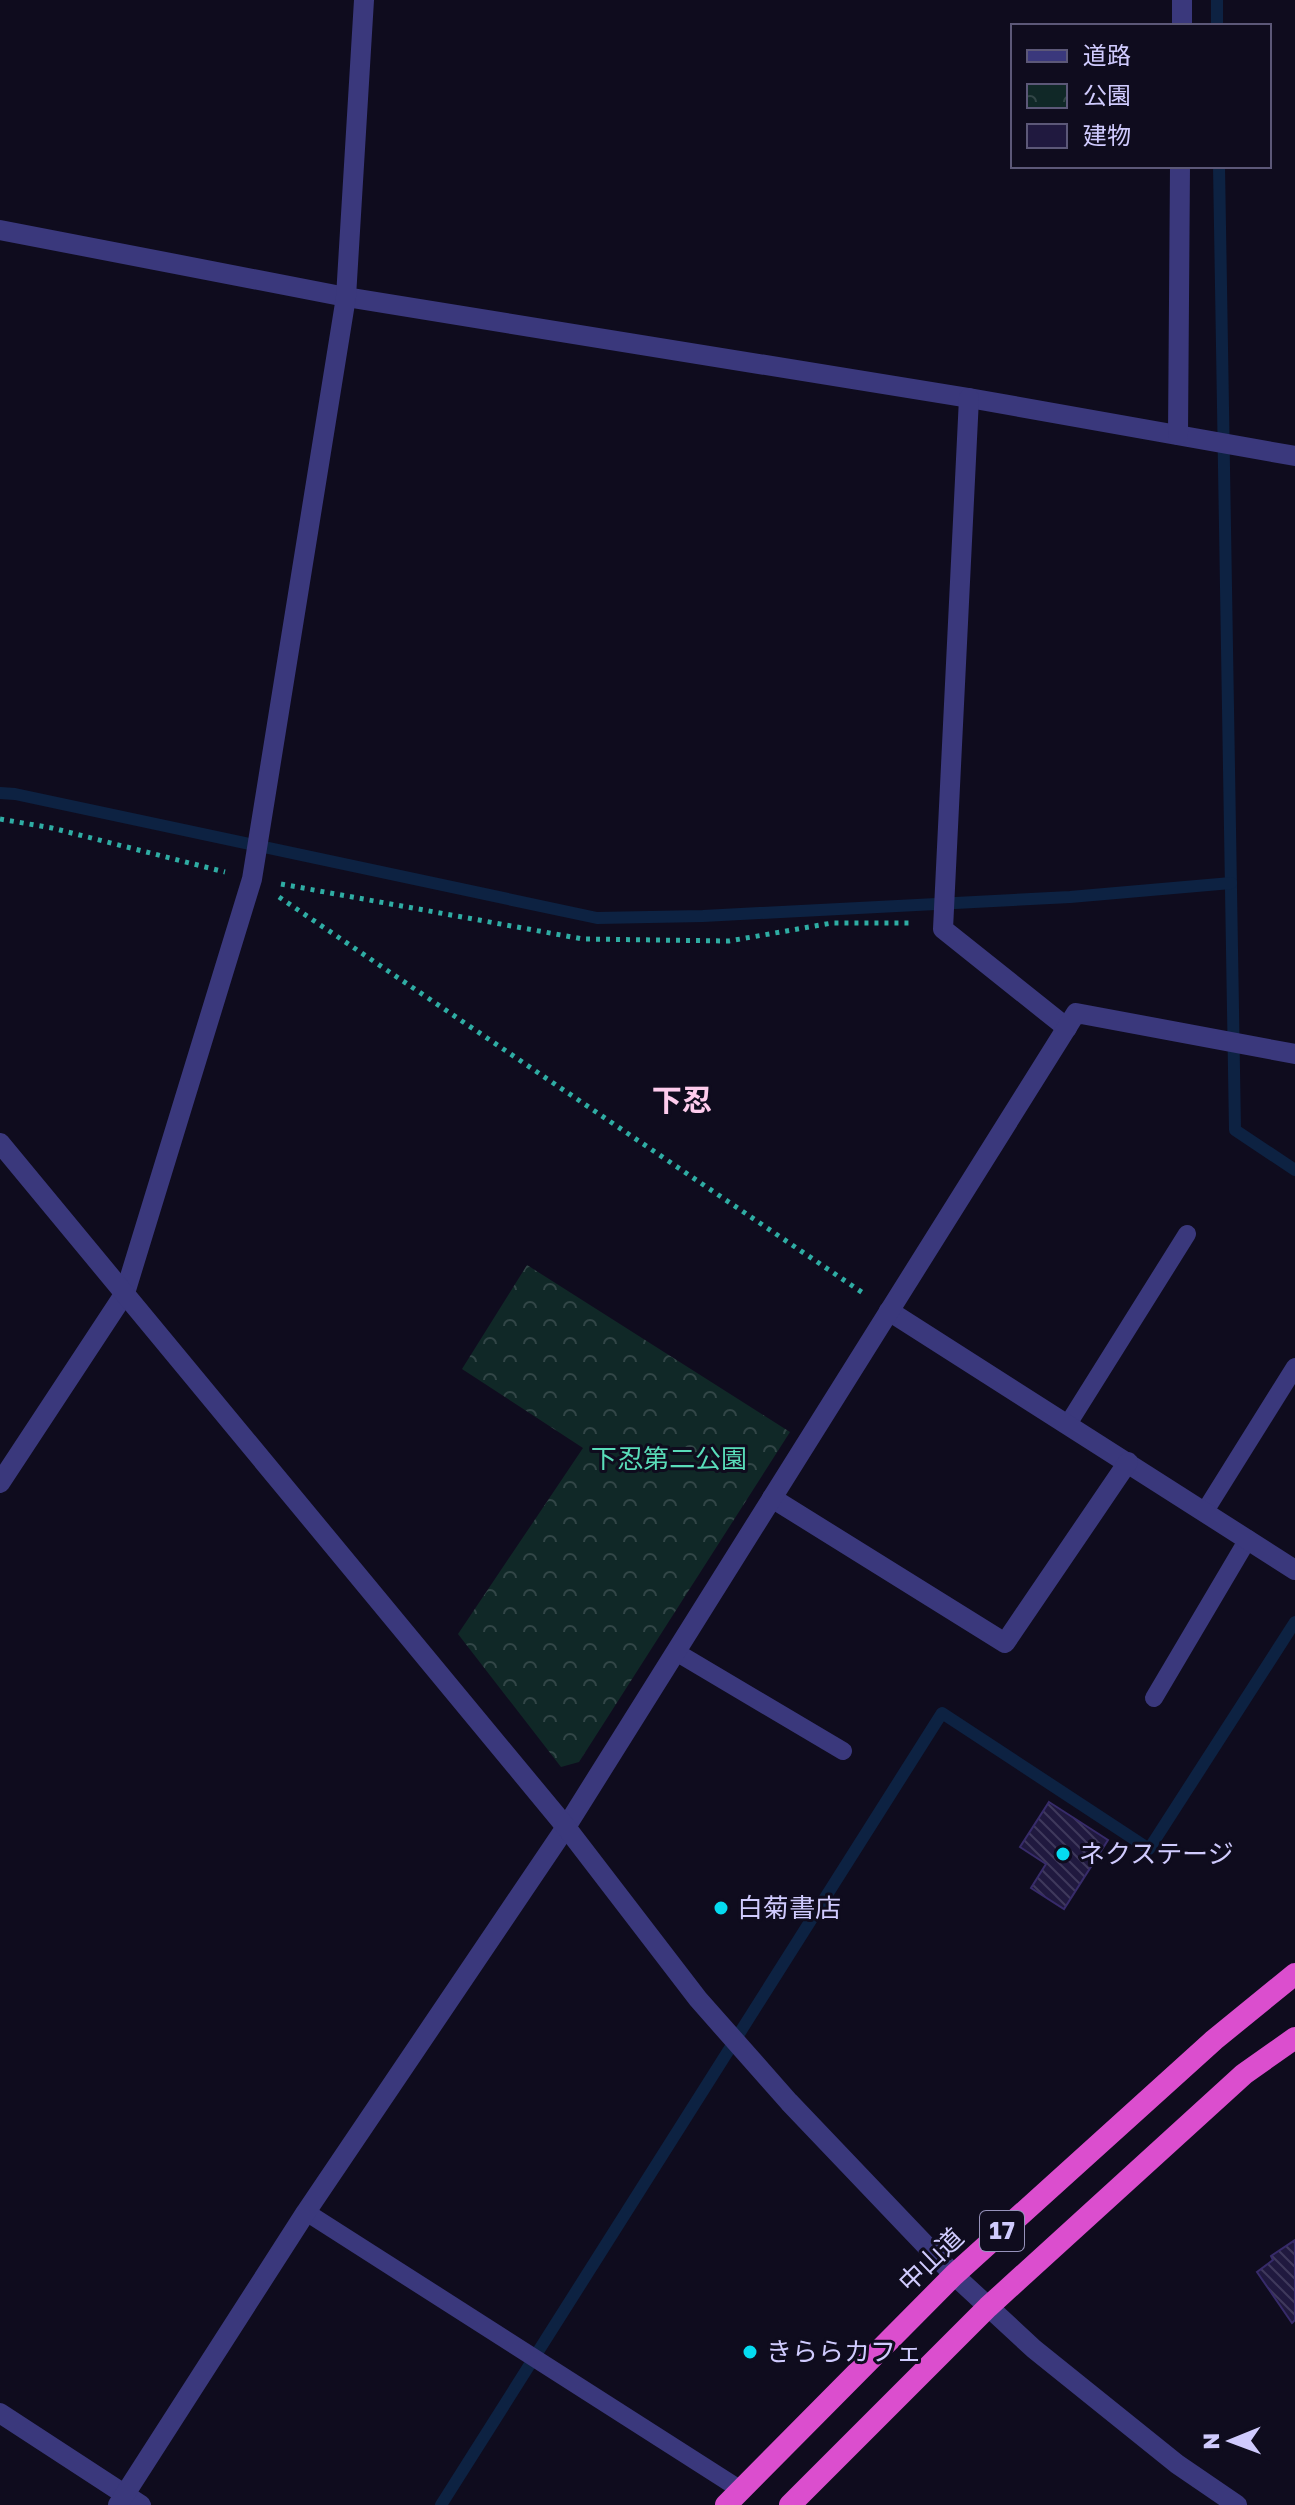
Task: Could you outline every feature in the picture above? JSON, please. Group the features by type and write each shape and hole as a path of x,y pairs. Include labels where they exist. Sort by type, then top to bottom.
{"highway":[{"name":"中山道","path":"734,2497 954,2275 1214,2040 1295,1974"},
{"name":"17","path":"790,2505 988,2307 1244,2074 1295,2038"}],"street":[{"path":"0,1483 125,1293 149,1223 252,879 346,297 364,0"},
{"path":"1182,0 1182,24"},
{"path":"1178,435 1180,168"},
{"path":"0,230 346,297 969,398 1295,456"},
{"path":"969,398 943,929 1067,1028"},
{"path":"0,2413 127,2502 306,2212 566,1827 1076,1013 1295,1054"},
{"path":"0,1143 566,1827 698,1999 789,2102 954,2275 1034,2349 1177,2464 1237,2505"},
{"path":"889,1311 1295,1570"},
{"path":"772,1498 1005,1643 1128,1462"}],"lane":[{"path":"1068,1424 1187,1234"},
{"path":"1205,1511 1295,1367"},
{"path":"1154,1698 1248,1539"},
{"path":"676,1652 843,1751"},
{"path":"306,2212 734,2497"}],"path":[{"path":"0,819 52,828 252,879 583,939 729,941 832,923 905,921 943,929"},
{"path":"252,879 889,1311"}],"green space":[{"name":"下忍第二公園","path":"527,1265 790,1432 579,1762 561,1767 458,1634 583,1448 462,1369"}],"building":[{"path":"1049,1802 1108,1840 1064,1909 1031,1888 1046,1864 1020,1847"},
{"path":"1295,2240 1295,2320 1292,2323 1257,2272 1273,2260 1271,2256"}],"waterway":[{"path":"1217,0 1217,24"},
{"path":"1219,168 1235,1130 1295,1170"},
{"path":"0,793 597,918 703,916 1070,897 1231,883"},
{"path":"441,2505 942,1713 1149,1849 1295,1622"}],"place":[{"name":"ネクステージ","path":"1063,1854"},
{"name":"白菊書店","path":"721,1908"},
{"name":"きららカフェ","path":"750,2352"}],"district":[{"name":"下忍","path":"682,1101"}]}
